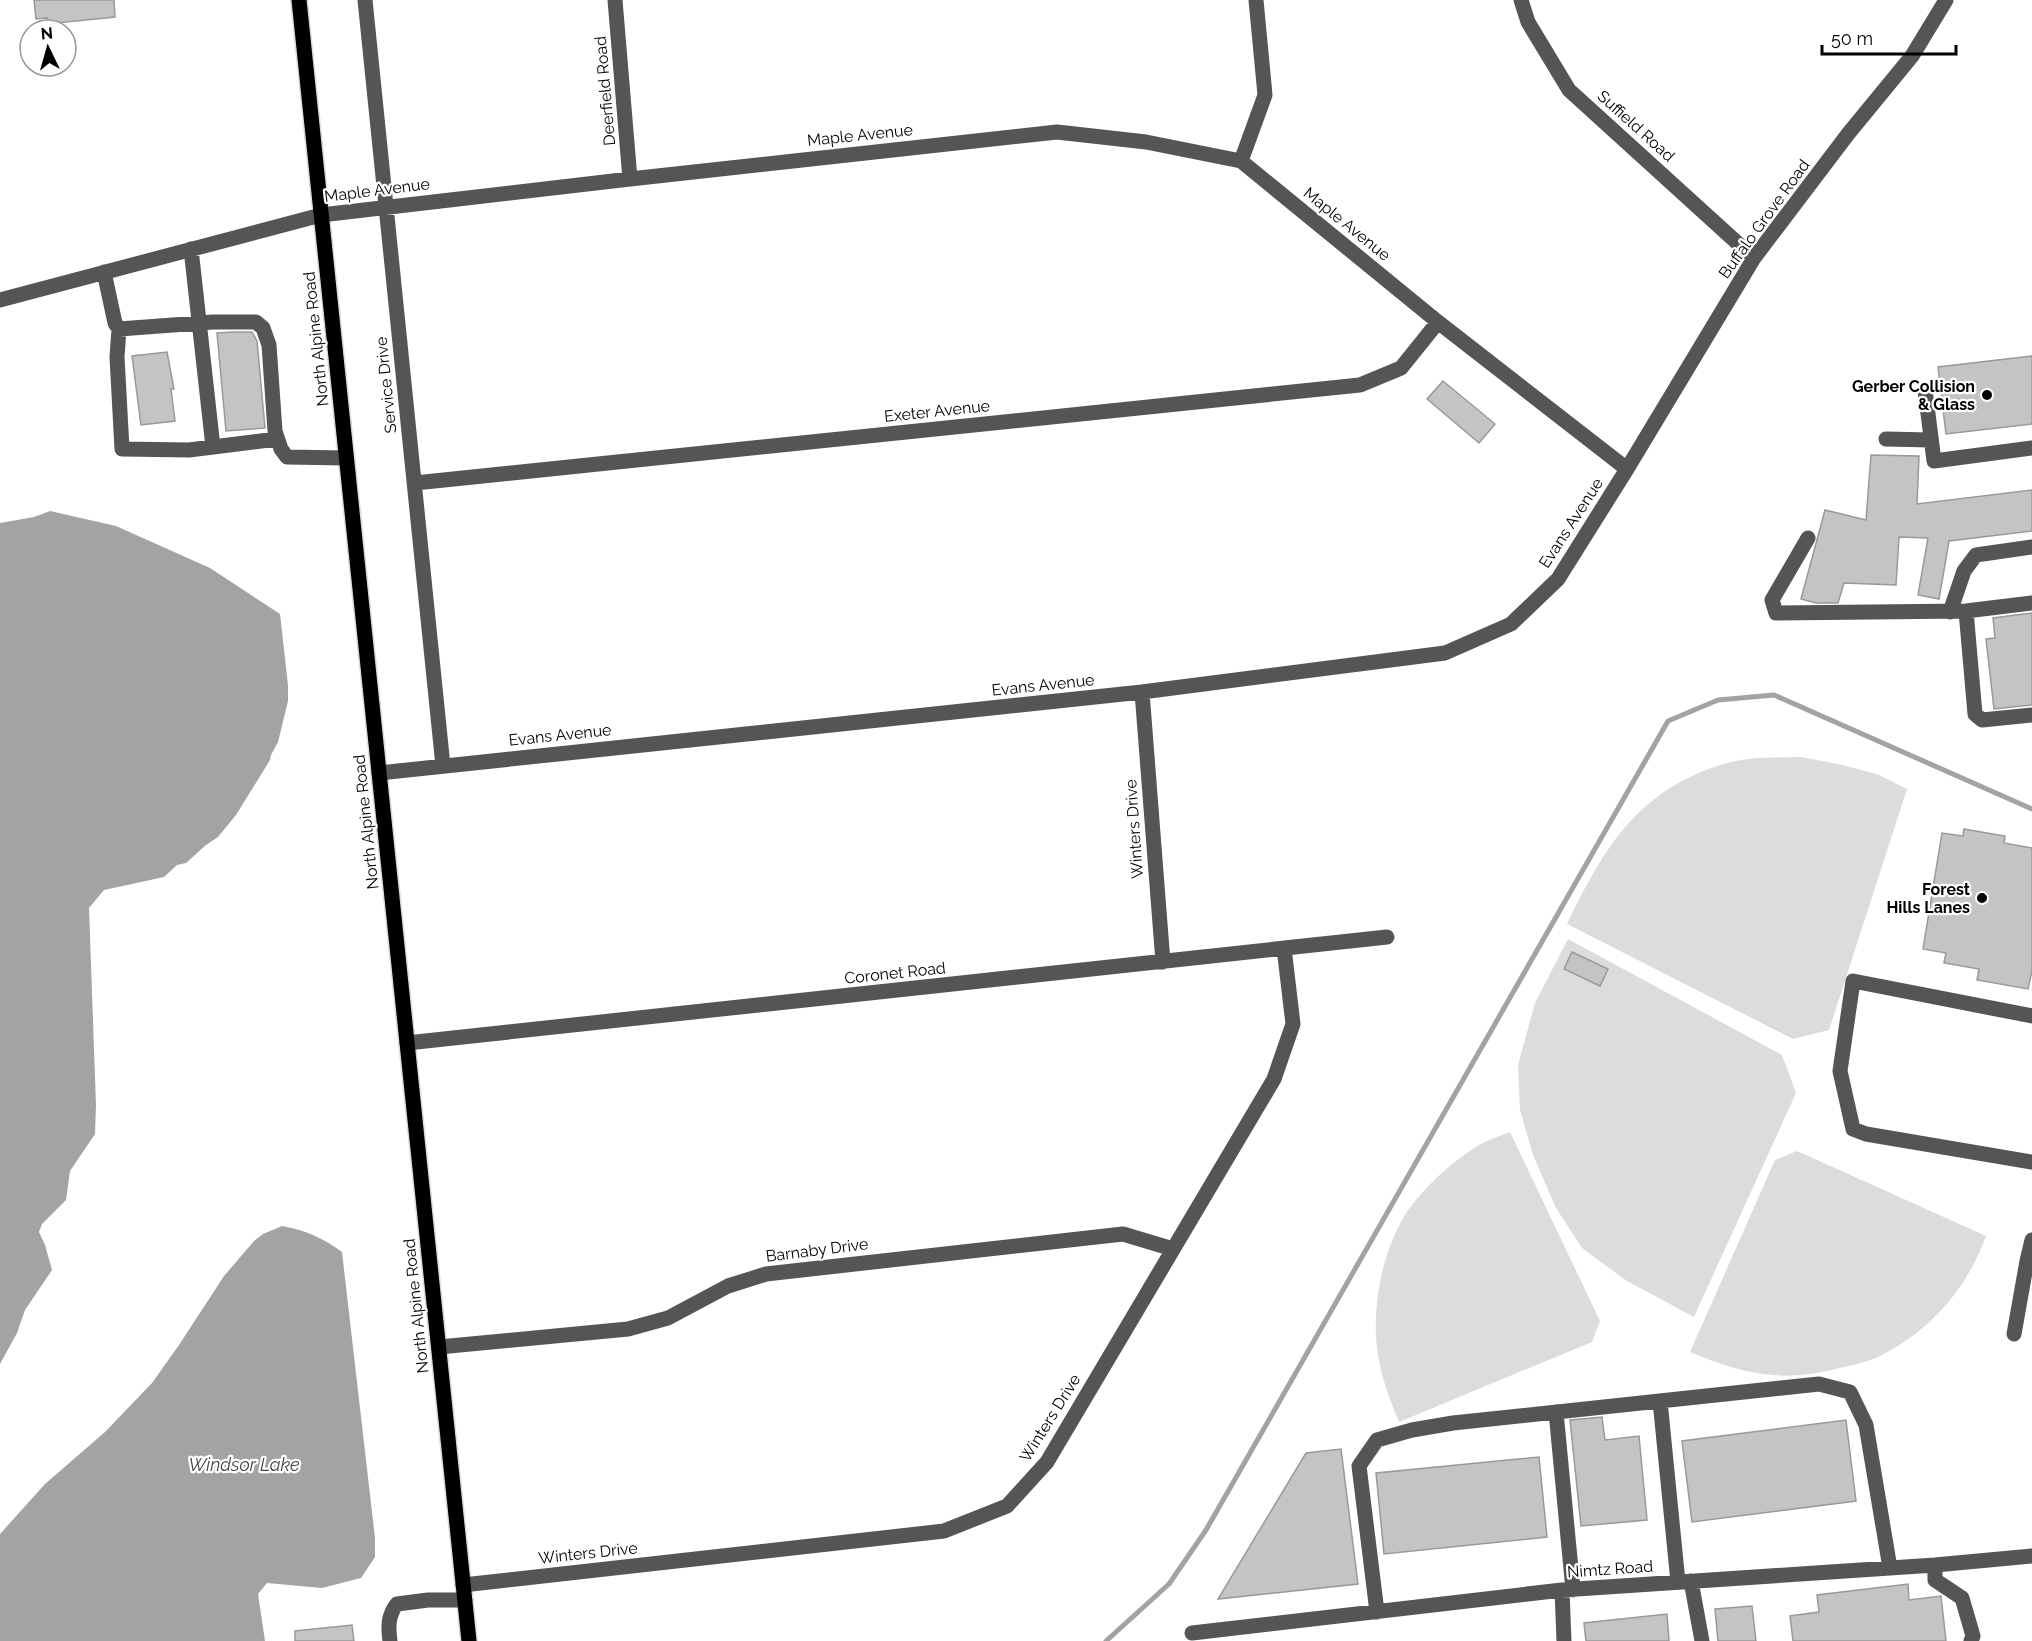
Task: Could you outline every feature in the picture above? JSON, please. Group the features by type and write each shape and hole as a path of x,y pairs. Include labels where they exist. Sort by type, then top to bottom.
{"main road":[{"name":"North Alpine Road","path":"299,0 469,1641"}],"street":[{"name":"Service Drive","path":"365,0 443,766"},
{"name":"Deerfield Road","path":"615,0 630,178"},
{"path":"1241,161 1265,95 1256,0"},
{"name":"Suffield Road","path":"1521,0 1528,21 1569,90 1754,258"},
{"name":"Buffalo Grove Road","path":"1627,469 1754,258 1848,134 1912,56 1946,0"},
{"name":"Maple Avenue","path":"0,300 321,215 630,178 1057,132 1146,142 1241,161 1438,322 1627,469"},
{"path":"191,249 213,447"},
{"path":"104,272 115,323 119,329 117,357 122,449 189,450 277,439"},
{"path":"119,329 198,323 256,322 263,328 269,345 275,431 281,449 287,457 346,458"},
{"name":"Exeter Avenue","path":"415,483 1360,385 1401,368 1438,322"},
{"path":"1925,390 1934,461 2032,448"},
{"path":"1886,439 1931,440"},
{"name":"Evans Avenue","path":"379,772 1142,692 1445,653 1511,624 1558,579 1627,469"},
{"path":"1808,538 1772,600 1776,613 1950,612 2032,603"},
{"path":"1950,612 1964,571 1976,555 2032,547"},
{"path":"1966,611 1975,714 1982,720 2032,715"},
{"name":"Winters Drive","path":"1142,692 1163,962"},
{"name":"Coronet Road","path":"407,1044 1387,937"},
{"name":"Winters Drive","path":"390,1641 388,1629 391,1612 397,1604 464,1593 944,1532 1007,1506 1047,1462 1274,1078 1293,1024 1284,948"},
{"path":"2032,1016 1853,981 1840,1071 1852,1129 1866,1134 2032,1162"},
{"name":"Barnaby Drive","path":"439,1347 628,1329 668,1318 728,1286 766,1274 1123,1234 1173,1249"},
{"path":"2014,1334 2030,1261 2032,1240"},
{"path":"1377,1612 1359,1466 1377,1440 1412,1430 1453,1423 1820,1384 1850,1392 1866,1425 1890,1568"},
{"path":"1660,1401 1685,1582 1702,1641"},
{"path":"1556,1412 1568,1590 1564,1641"},
{"name":"Nimtz Road","path":"1192,1633 1568,1590 1935,1565 2032,1556"},
{"path":"1935,1565 1935,1580 1962,1598 1973,1636 1971,1641"}],"shaded area":[{"path":"1801,757 1877,774 1907,789 1829,1030 1793,1039 1567,924 1611,846 1647,805 1670,788 1696,774 1727,763 1754,758"},
{"path":"1568,939 1782,1055 1796,1093 1694,1317 1627,1281 1582,1248 1556,1208 1533,1155 1520,1110 1518,1065 1535,1003"},
{"path":"1510,1132 1600,1321 1592,1342 1399,1422 1379,1361 1376,1326 1379,1289 1394,1236 1409,1209 1448,1168 1484,1142"},
{"path":"1797,1151 1986,1236 1968,1274 1957,1291 1931,1321 1898,1346 1863,1362 1817,1373 1780,1376 1741,1370 1690,1352 1775,1160"}],"water":[{"path":"50,511 116,526 210,568 280,614 288,701 278,742 270,760 236,815 218,837 186,863 177,865 164,877 104,890 89,908 95,1134 70,1171 66,1200 42,1224 39,1232 52,1270 25,1310 17,1333 0,1364 0,523 34,517"},
{"name":"Windsor Lake","path":"282,1226 314,1235 342,1252 375,1538 375,1557 361,1578 322,1588 267,1583 258,1594 265,1641 0,1641 0,1534 45,1484 105,1432 152,1383 224,1276 254,1241 263,1234"}],"building":[{"path":"34,0 114,0 115,17 78,21 78,18 36,18"},
{"path":"252,332 257,341 265,428 226,431 217,333"},
{"path":"167,352 174,389 171,389 175,421 141,425 132,356"},
{"name":"Gerber Collision & Glass","path":"2032,356 2032,424 1946,434 1938,367"},
{"path":"1443,381 1495,424 1479,443 1427,399"},
{"path":"1871,455 1919,456 1917,504 2032,490 2032,531 1949,541 1939,599 1918,595 1928,538 1899,537 1896,585 1844,583 1838,603 1816,603 1801,599 1825,510 1866,520"},
{"path":"2032,613 2032,705 1994,709 1986,639 1995,638 1993,618"},
{"name":"Forest Hills Lanes","path":"1964,829 2005,836 2004,843 2032,848 2032,971 2028,989 1977,980 1979,969 1944,963 1946,953 1923,949 1942,833 1963,836"},
{"path":"1572,952 1608,969 1600,986 1564,969"},
{"path":"1602,1417 1605,1440 1639,1436 1647,1520 1581,1526 1570,1420"},
{"path":"1846,1420 1856,1501 1692,1522 1682,1441"},
{"path":"1341,1449 1358,1584 1218,1599 1306,1453"},
{"path":"1539,1457 1547,1537 1384,1554 1376,1473"},
{"path":"1908,1584 1909,1600 1941,1596 1946,1641 1793,1641 1790,1616 1819,1612 1817,1595"},
{"path":"1752,1606 1756,1641 1718,1641 1715,1609"},
{"path":"1667,1614 1669,1641 1586,1641 1584,1623"},
{"path":"352,1625 354,1641 295,1641 295,1631"}],"waterway":[{"path":"1106,1641 1169,1584 1206,1530 1668,721 1718,700 1774,695 2032,809"}],"place":[{"name":"Gerber Collision & Glass","path":"1987,395"},
{"name":"Forest Hills Lanes","path":"1982,898"}]}
